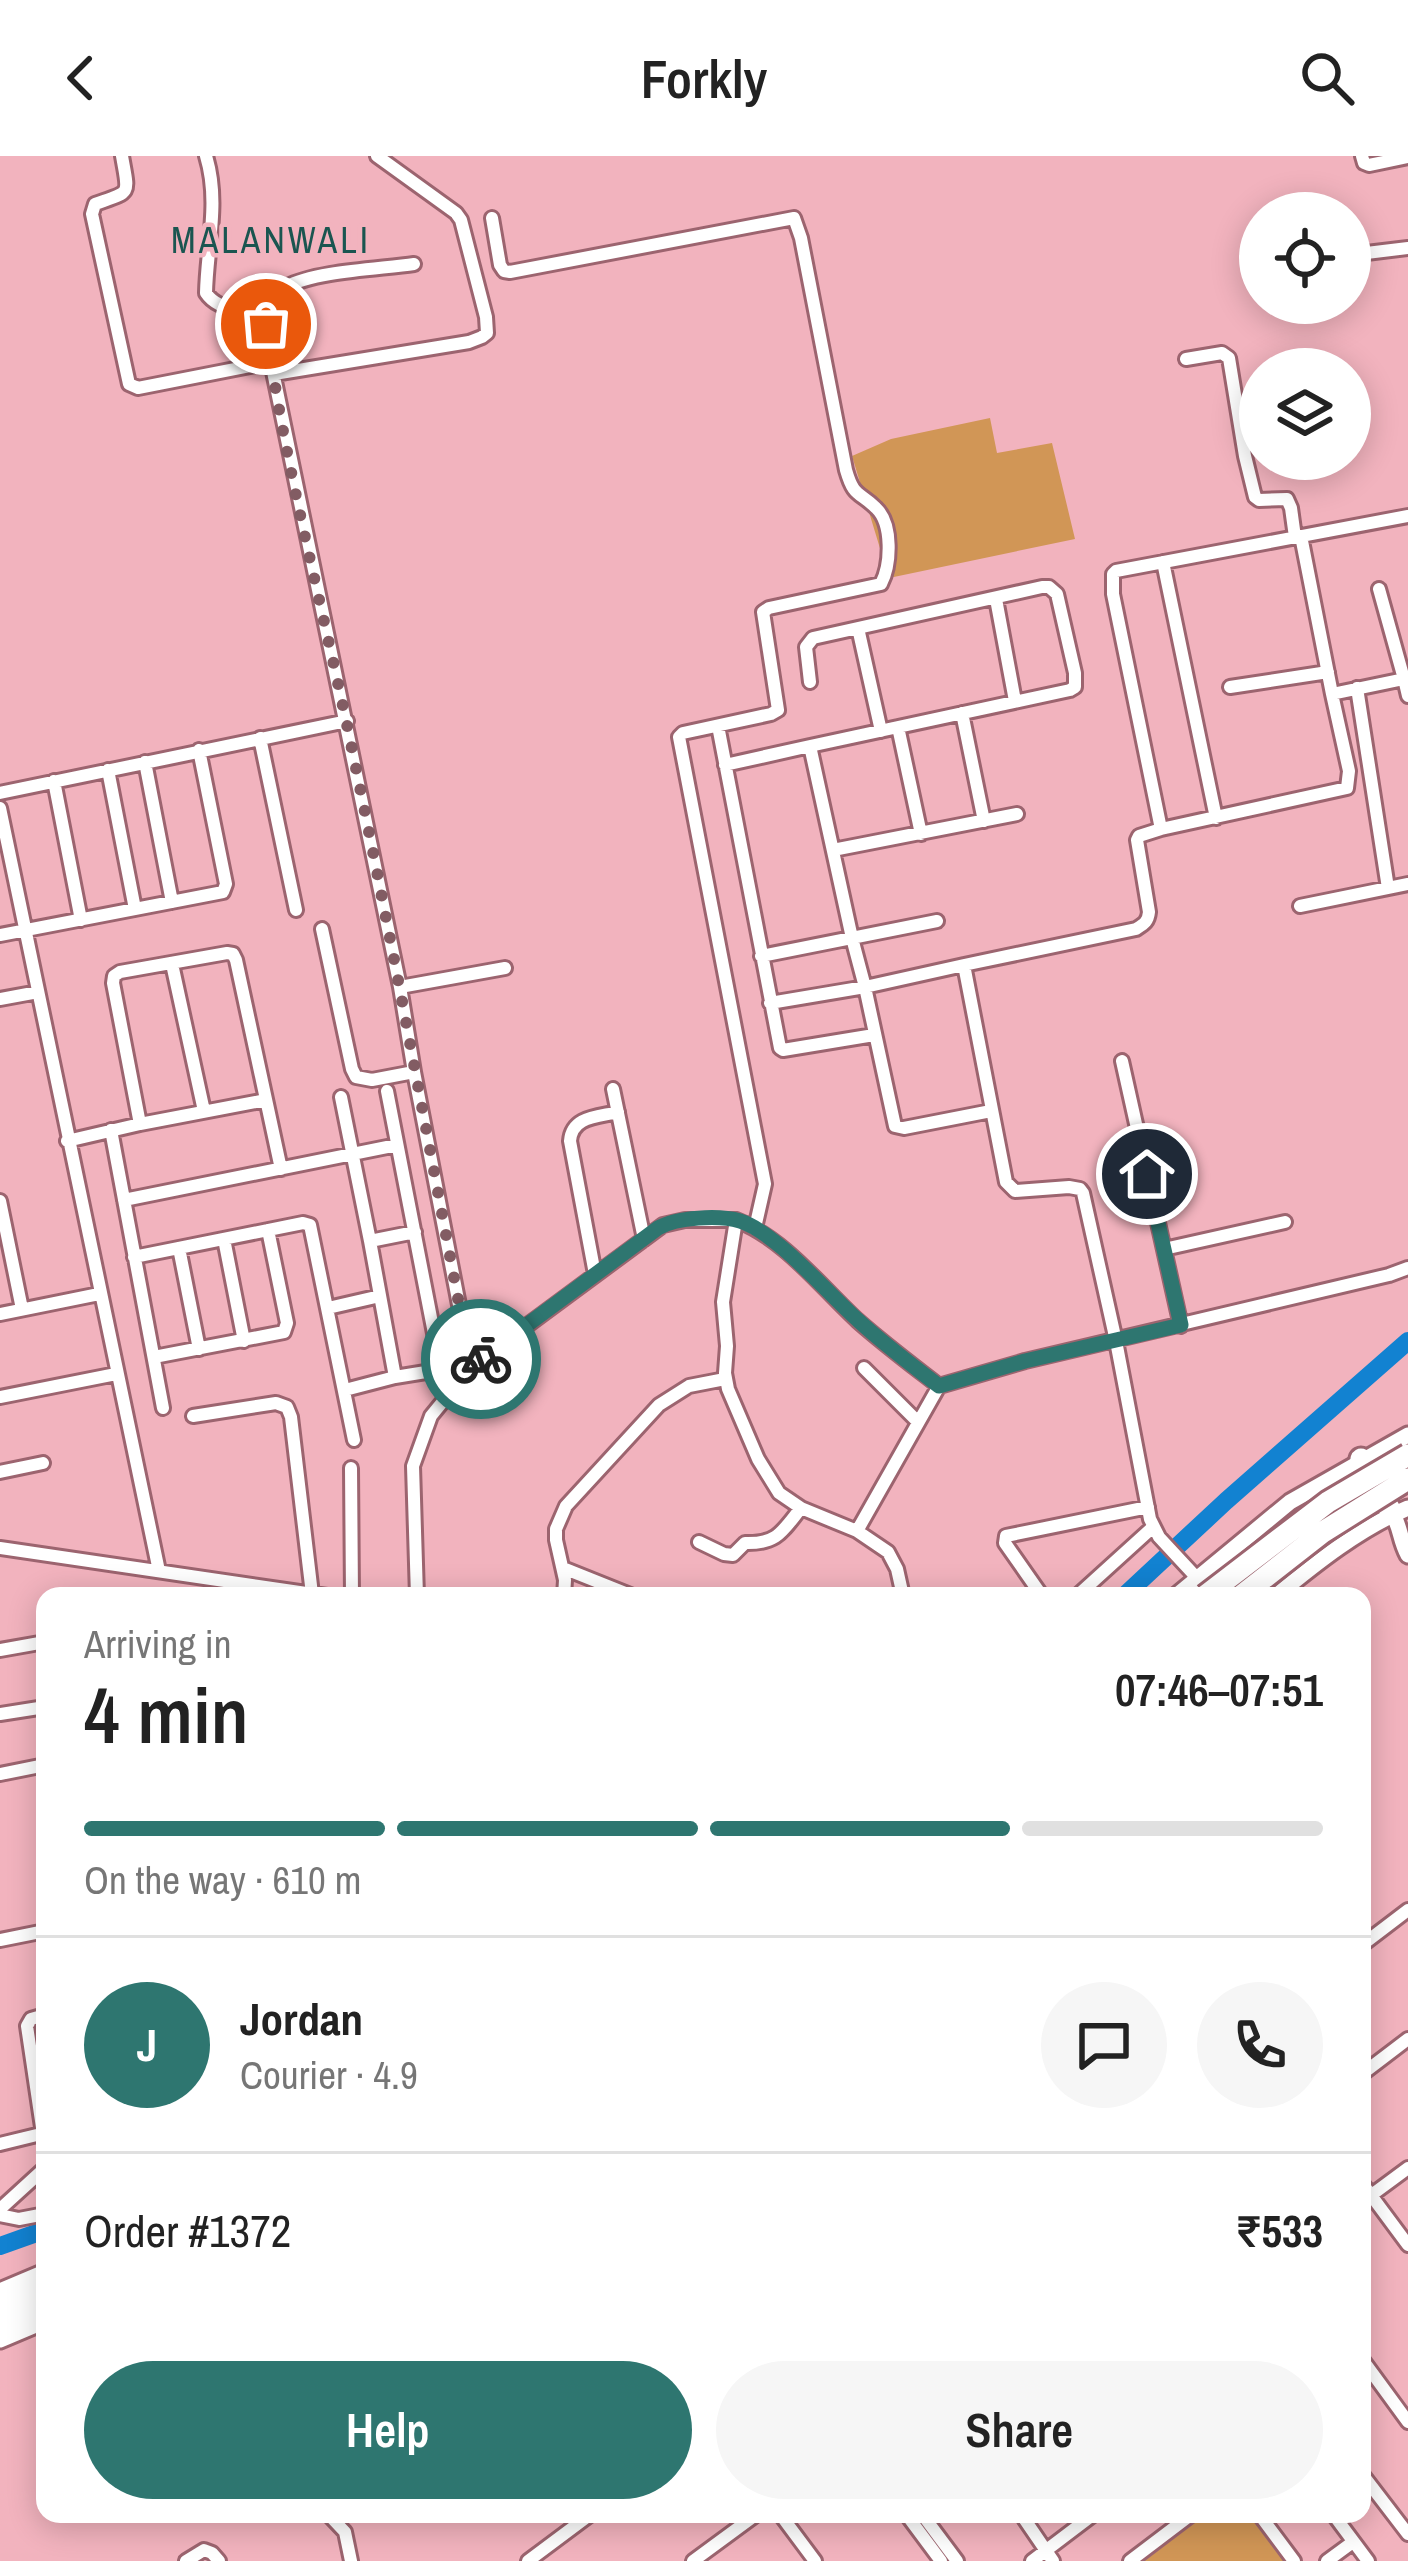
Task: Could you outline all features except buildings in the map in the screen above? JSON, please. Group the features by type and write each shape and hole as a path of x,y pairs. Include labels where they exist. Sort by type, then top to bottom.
{"highway":[{"path":"1201,1587 1408,1455"},
{"path":"1361,1459 1402,1520"},
{"path":"1253,1587 1335,1524 1408,1479"},
{"path":"0,2309 36,2294"},
{"path":"0,2327 36,2312"}],"street":[{"path":"122,156 125,192 94,204 92,214 129,384 138,388 482,338 487,333 486,317 461,220 377,156"},
{"path":"206,156 214,209 206,293 214,304 255,315 266,324"},
{"path":"1362,156 1369,165 1408,157"},
{"path":"492,218 500,265 510,272 782,219 797,220 846,470 853,489 876,508 886,525 886,574 876,587 764,611 778,710 679,737 764,1174 755,1228"},
{"path":"1371,252 1408,248"},
{"path":"414,264 291,284 266,324 400,987 471,1367"},
{"path":"770,1004 1144,925 1149,912 1137,840 1144,833 1346,788 1349,771 1291,508 1287,499 1256,497 1229,358 1222,353 1186,358"},
{"path":"1161,829 1112,574 1408,516"},
{"path":"1163,562 1216,818"},
{"path":"725,765 1070,690 1075,687 1076,673 1055,590 1042,587 809,640 810,682"},
{"path":"1379,589 1408,696"},
{"path":"996,599 1015,701"},
{"path":"858,628 880,730"},
{"path":"1230,687 1328,672"},
{"path":"1332,694 1404,679"},
{"path":"1357,688 1388,888"},
{"path":"962,713 984,821"},
{"path":"0,793 346,721"},
{"path":"898,727 921,834"},
{"path":"719,731 780,1048 797,1050 874,1036"},
{"path":"260,738 296,910"},
{"path":"810,746 896,1126 991,1111"},
{"path":"0,935 226,888 199,751"},
{"path":"145,762 172,902"},
{"path":"108,770 135,909"},
{"path":"54,781 81,920"},
{"path":"0,808 159,1571"},
{"path":"832,850 1017,814"},
{"path":"1300,906 1408,884"},
{"path":"760,956 937,921"},
{"path":"322,929 356,1077 372,1080 414,1072"},
{"path":"140,1124 113,979 120,972 227,952 234,955 281,1168"},
{"path":"172,964 204,1111"},
{"path":"964,964 1004,1176 1010,1189 1022,1192 1069,1186 1083,1193 1148,1507 1156,1532 1201,1587 1290,1502 1408,1435"},
{"path":"400,987 505,968"},
{"path":"0,999 38,992"},
{"path":"1122,1061 1181,1325"},
{"path":"613,1089 644,1239"},
{"path":"345,1390 432,1371 439,1364 387,1091"},
{"path":"341,1097 395,1377"},
{"path":"68,1141 266,1100"},
{"path":"596,1274 571,1132 577,1123 618,1112"},
{"path":"111,1130 163,1408"},
{"path":"124,1200 398,1145"},
{"path":"0,1201 22,1309"},
{"path":"736,1220 723,1302 725,1379 751,1445 778,1493 857,1531 888,1552 901,1587"},
{"path":"416,1587 413,1466 431,1416 471,1367 669,1222 736,1220 755,1228 892,1351 939,1386"},
{"path":"134,1257 303,1222 310,1225 354,1440"},
{"path":"1164,1249 1286,1222"},
{"path":"154,1358 281,1334 286,1329 268,1230"},
{"path":"370,1241 415,1232"},
{"path":"224,1239 244,1340"},
{"path":"179,1248 200,1349"},
{"path":"857,1531 939,1386 1408,1268"},
{"path":"0,1314 100,1294"},
{"path":"328,1308 380,1296"},
{"path":"864,1368 918,1422"},
{"path":"0,1396 116,1374"},
{"path":"564,1587 556,1529 566,1506 658,1405 689,1386 725,1379"},
{"path":"193,1416 276,1402 286,1407 311,1587"},
{"path":"0,1472 43,1463"},
{"path":"350,1468 352,1587"},
{"path":"1036,1587 1005,1543 1006,1536 1148,1507"},
{"path":"700,1542 733,1555 745,1543 765,1543 775,1537 801,1508"},
{"path":"1288,1587 1335,1551 1402,1520 1401,1541 1408,1556"},
{"path":"1088,1587 1156,1532"},
{"path":"0,1548 159,1571 227,1587"},
{"path":"563,1568 610,1587"},
{"path":"0,1649 36,1643"},
{"path":"0,1712 36,1708"},
{"path":"0,1774 36,1767"},
{"path":"1371,1938 1408,1910"},
{"path":"0,1940 36,1932"},
{"path":"36,2017 27,2026 36,2083"},
{"path":"1371,2067 1408,2039"},
{"path":"0,2144 36,2135"},
{"path":"1371,2190 1408,2168"},
{"path":"36,2177 0,2212 19,2219 36,2216"},
{"path":"1371,2200 1408,2245"},
{"path":"0,2291 36,2276"},
{"path":"0,2340 36,2325"},
{"path":"1371,2371 1408,2422"},
{"path":"1371,2486 1408,2534"},
{"path":"336,2523 345,2532 351,2561"},
{"path":"528,2561 579,2523"},
{"path":"695,2560 745,2523"},
{"path":"787,2523 815,2561"},
{"path":"913,2523 941,2561"},
{"path":"929,2523 957,2561"},
{"path":"1027,2523 1050,2556"},
{"path":"1032,2561 1050,2556 1085,2523"},
{"path":"1130,2561 1180,2523"},
{"path":"1266,2523 1294,2561"},
{"path":"1339,2523 1368,2561"},
{"path":"1327,2561 1353,2542"},
{"path":"186,2561 204,2550 219,2561"}],"shaded area":[{"path":"990,418 997,453 1052,443 1075,539 889,578 852,456 891,439"},
{"path":"1194,2523 1257,2523 1284,2561 1144,2561"}],"waterway":[{"path":"1134,1587 1408,1341"},
{"path":"0,2246 36,2233"}],"way so far":[{"path":"266,324 307,544 392,943 471,1367 481,1359"}],"district":[{"name":"MALANWALI","path":"271,240"}],"route":[{"path":"481,1359 658,1228 685,1220 736,1220 755,1228 892,1351 939,1386 1181,1325 1147,1174"}]}
